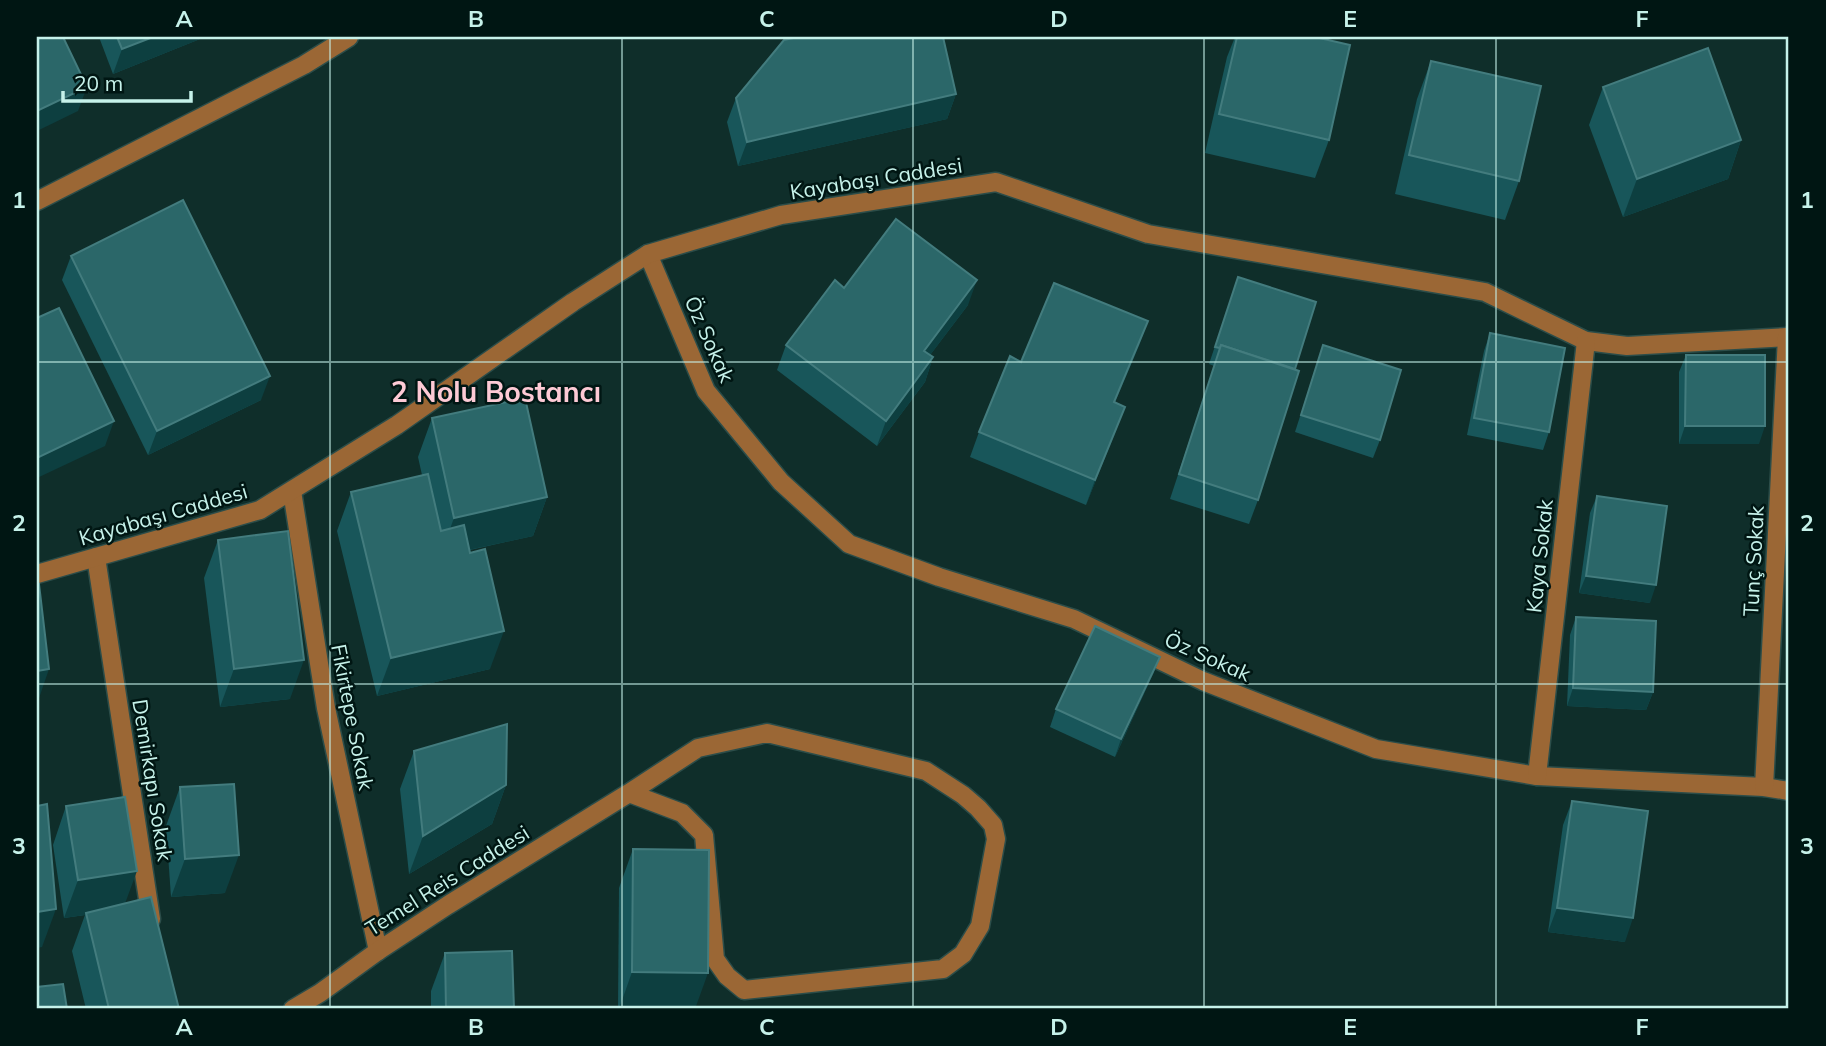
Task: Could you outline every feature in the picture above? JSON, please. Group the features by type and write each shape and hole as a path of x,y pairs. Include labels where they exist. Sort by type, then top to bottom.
{"street":[{"path":"37,201 303,65 349,37"},
{"name":"Kayabaşı Caddesi","path":"37,574 260,510 397,425 573,302 648,254 781,215 996,182 1148,234 1485,292 1586,341 1628,346 1788,337"},
{"name":"Öz Sokak","path":"648,254 706,391 781,482 849,544 939,577 1074,619 1203,681 1376,749 1537,776 1764,787 1789,792"},
{"name":"Tunç Sokak","path":"1764,787 1788,337"},
{"name":"Kaya Sokak","path":"1537,776 1586,341"},
{"name":"Fikirtepe Sokak","path":"292,491 326,708 377,951"},
{"name":"Demirkapı Sokak","path":"96,557 155,942"},
{"name":"Temel Reis Caddesi","path":"293,1009 320,993 377,951 698,748 767,733 926,771 963,795 993,825 996,839 980,926 963,954 943,969 744,990 727,976 715,959 704,835 682,813 629,793"}],"building":[{"path":"37,37 63,37 87,87 37,111"},
{"path":"117,37 153,37 122,49"},
{"path":"798,37 943,37 956,94 747,142 736,98 784,40"},
{"path":"1237,37 1315,37 1350,45 1329,140 1219,114"},
{"path":"1708,48 1741,140 1637,179 1603,87"},
{"path":"1431,61 1541,86 1519,181 1409,155"},
{"path":"183,200 270,376 157,431 71,256"},
{"path":"896,219 977,280 924,351 933,357 886,421 786,345 835,280 844,288"},
{"path":"1238,277 1316,302 1295,369 1221,345 1220,348 1215,347"},
{"path":"1054,283 1148,321 1114,402 1125,407 1095,480 979,432 1010,356 1021,362"},
{"path":"59,308 114,421 37,458 37,318"},
{"path":"1490,333 1565,348 1549,432 1474,418"},
{"path":"1221,345 1299,371 1258,500 1179,474"},
{"path":"1323,345 1401,370 1380,440 1301,415"},
{"path":"1686,355 1765,355 1765,426 1685,426"},
{"path":"525,398 547,497 454,518 432,418"},
{"path":"428,474 441,531 464,525 470,553 485,549 504,631 391,658 351,492"},
{"path":"1597,496 1667,506 1656,585 1586,576"},
{"path":"288,531 304,660 234,669 218,540"},
{"path":"37,584 49,669 37,671"},
{"path":"1576,617 1656,621 1653,692 1573,688"},
{"path":"1095,626 1160,657 1121,739 1056,709"},
{"path":"507,724 506,785 423,836 414,751"},
{"path":"234,784 239,855 185,859 180,787"},
{"path":"125,797 137,871 78,880 66,806"},
{"path":"1572,801 1648,811 1633,918 1557,908"},
{"path":"47,804 56,909 37,912 37,806"},
{"path":"633,849 709,850 708,973 632,972"},
{"path":"151,897 179,1009 109,1009 86,913"},
{"path":"512,951 514,1009 446,1009 445,953"},
{"path":"63,984 67,1009 37,1009 37,987"}],"district":[{"name":"2 Nolu Bostancı","path":"496,391"}]}
